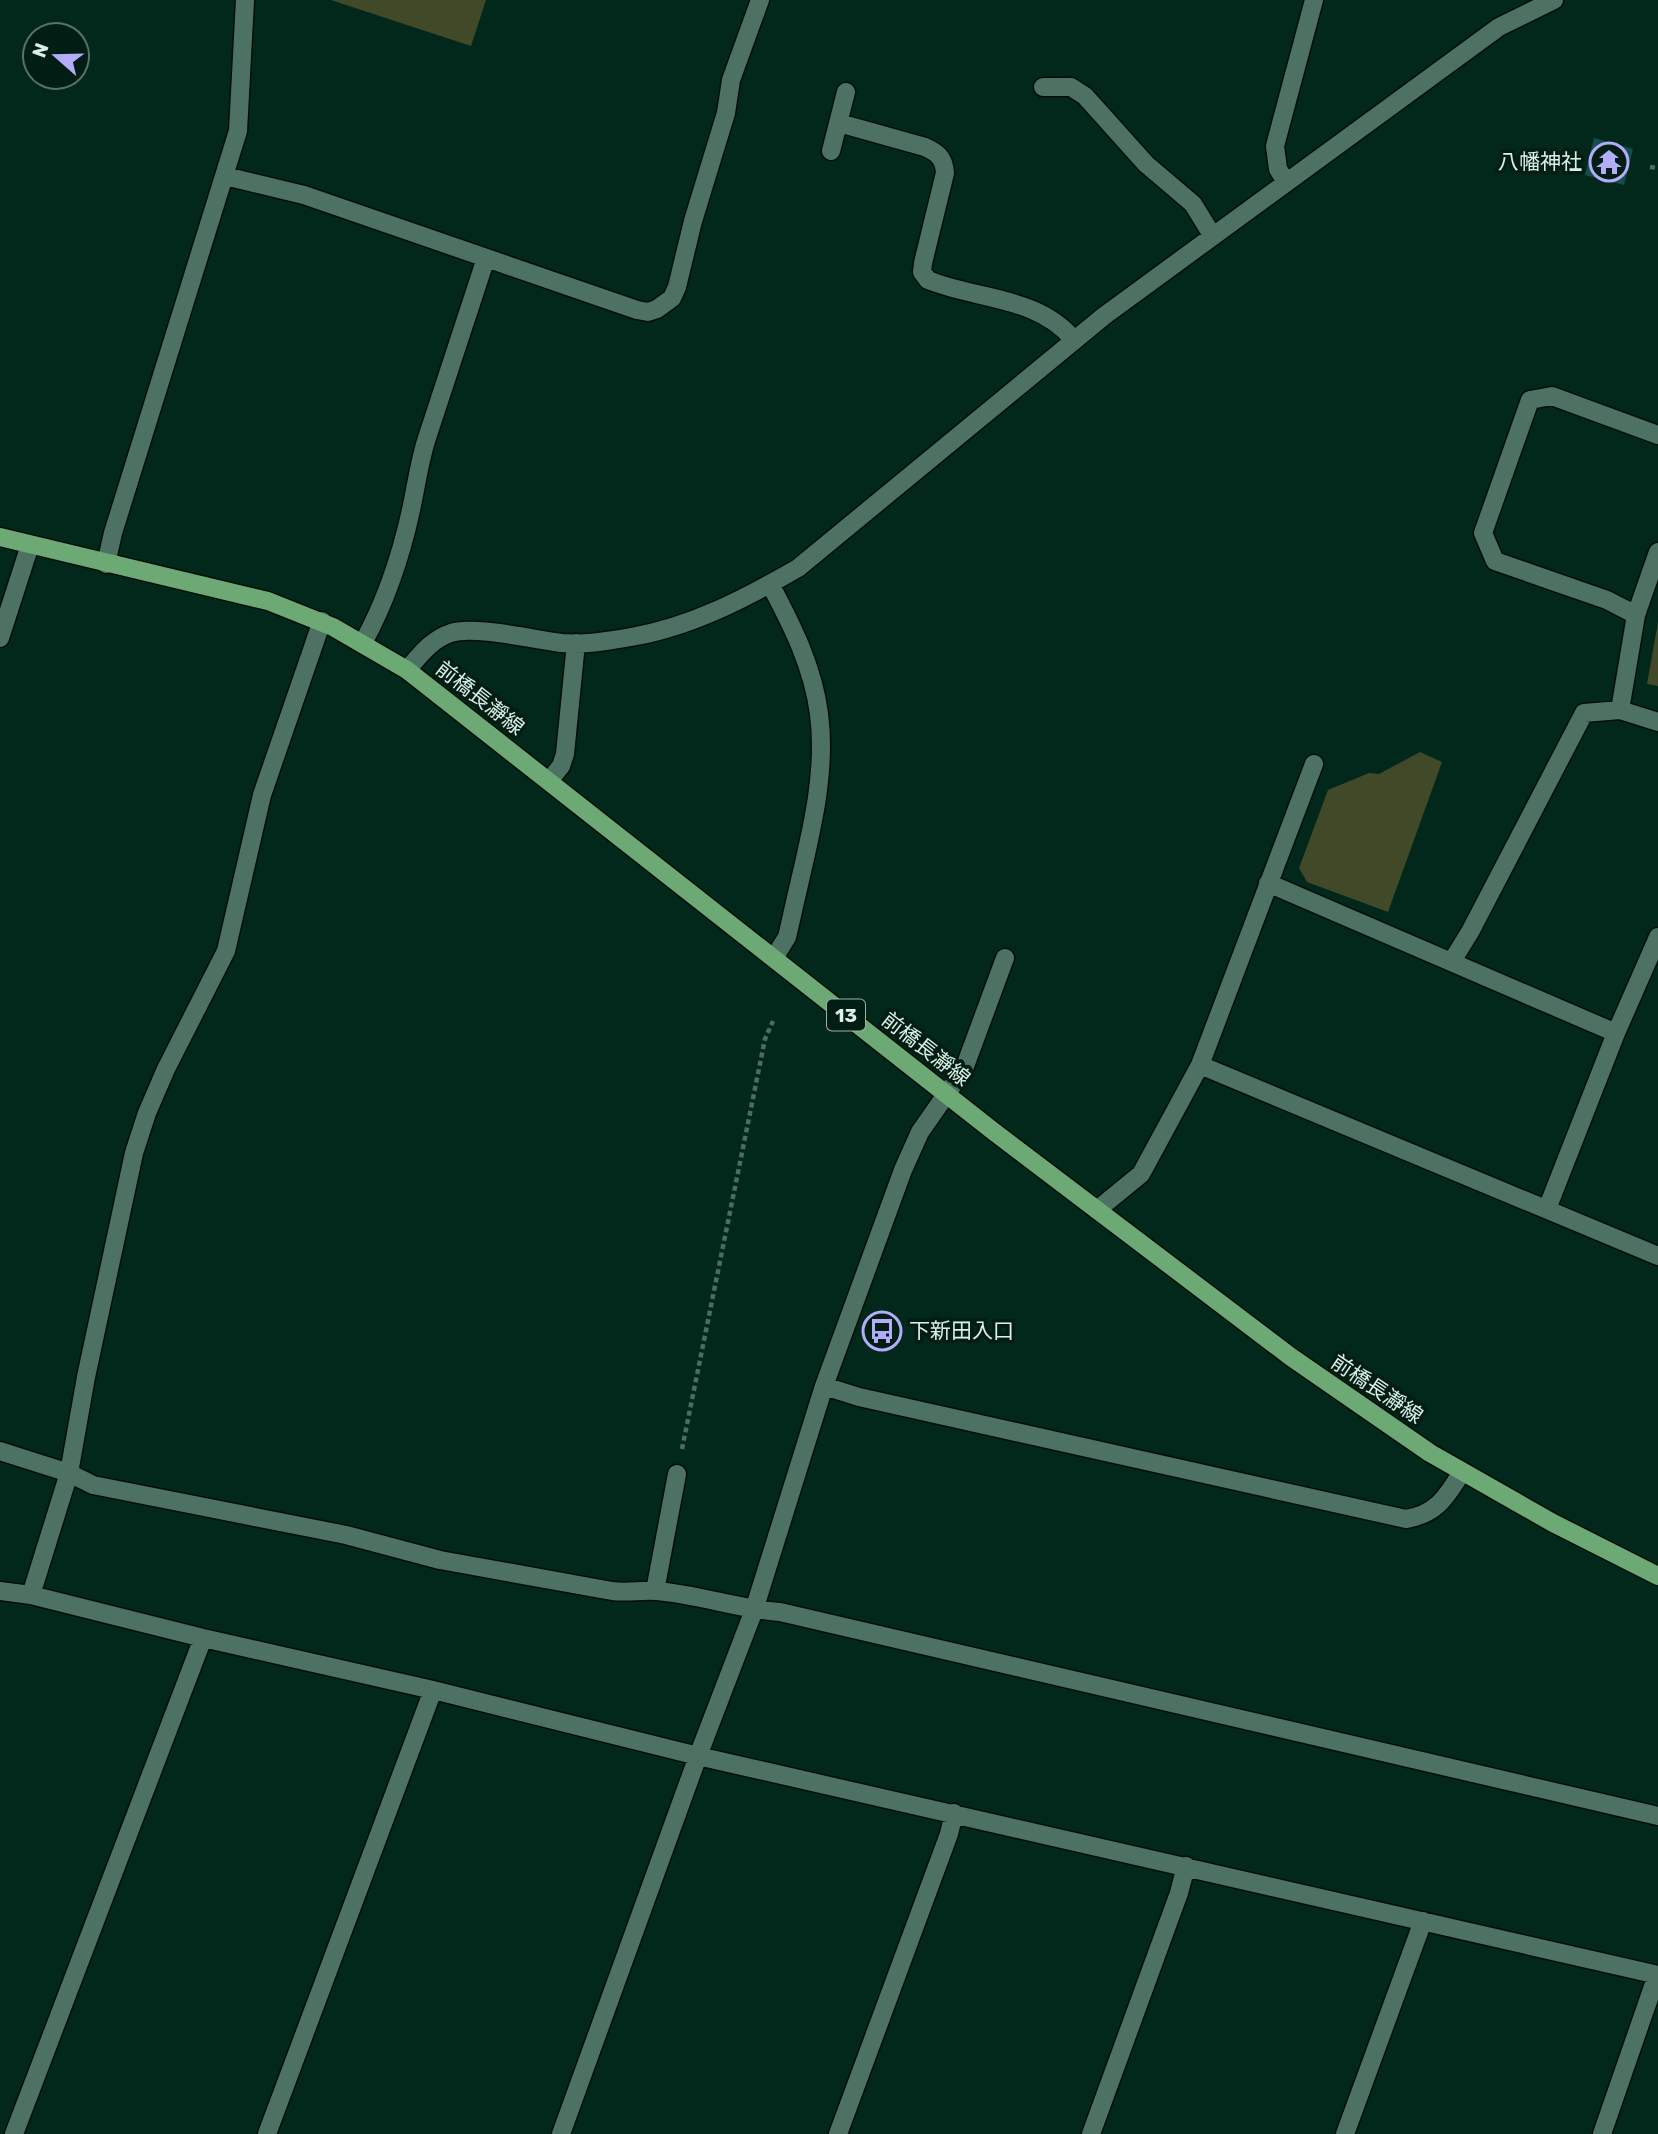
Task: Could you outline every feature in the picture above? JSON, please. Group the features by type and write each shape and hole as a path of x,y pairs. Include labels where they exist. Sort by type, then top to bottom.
{"main road":[{"name":"前橋長瀞線","path":"0,537 268,601 322,621 407,670 947,1095 1292,1357 1367,1411 1462,1472 1553,1523 1658,1576"}],"street":[{"path":"106,564 113,533 225,176 239,123 245,0"},
{"path":"225,176 304,195 648,312 672,298 726,113 731,80 760,0"},
{"path":"1286,182 1278,169 1275,146 1314,0"},
{"path":"407,670 425,649 440,637 454,631 576,643 634,637 720,610 798,568 1074,340 1212,235 1499,27 1554,0"},
{"path":"1043,87 1071,87 1085,96 1139,156 1193,204 1212,235"},
{"path":"831,151 846,92"},
{"path":"839,123 925,147 937,153 944,161 945,173 923,263 922,272 928,280 1027,307 1063,326 1074,340"},
{"path":"363,643 386,599 409,519 423,450 486,258"},
{"path":"1636,615 1607,600 1494,561 1483,533 1530,400 1552,396 1658,435"},
{"path":"0,638 30,545"},
{"path":"1620,710 1636,615 1658,552"},
{"path":"770,584 794,630 815,691 821,758 818,792 791,920 787,937 774,958"},
{"path":"31,1595 69,1473 86,1377 134,1153 166,1069 226,951 262,795 322,621"},
{"path":"549,781 561,766 565,754 576,643"},
{"path":"1452,961 1470,932 1584,713 1620,710 1658,722"},
{"path":"1097,1210 1141,1174 1200,1065 1314,764"},
{"path":"1268,883 1616,1033"},
{"path":"1547,1209 1616,1033 1658,937"},
{"path":"561,2134 754,1610 824,1385 903,1170 920,1132 964,1069 1006,958"},
{"path":"1200,1065 1658,1255"},
{"path":"824,1385 886,1403 1406,1519 1423,1516 1435,1508 1462,1472"},
{"path":"0,1451 69,1473 93,1485 346,1535 440,1560 612,1591 655,1591 754,1610 780,1612 1658,1816"},
{"path":"655,1591 677,1474"},
{"path":"0,1591 31,1595 203,1638 433,1690 698,1756 1658,1975 1602,2134"},
{"path":"14,2134 203,1638"},
{"path":"267,2134 433,1690"},
{"path":"838,2134 949,1834 954,1813"},
{"path":"1091,2134 1179,1894 1186,1866"},
{"path":"1345,2134 1423,1921"}],"path":[{"path":"1650,167 1658,168"},
{"path":"677,1474 765,1039 773,1021"}],"green space":[{"path":"331,0 486,0 471,46"},
{"path":"1658,622 1658,686 1647,684"},
{"path":"1420,752 1442,762 1388,912 1307,882 1299,868 1328,790 1369,773 1379,774"}],"building":[{"name":"八幡神社","path":"1594,138 1633,149 1624,185 1585,175"}],"place":[{"name":"八幡神社","path":"1609,162"},
{"name":"下新田入口","path":"882,1331"}]}
